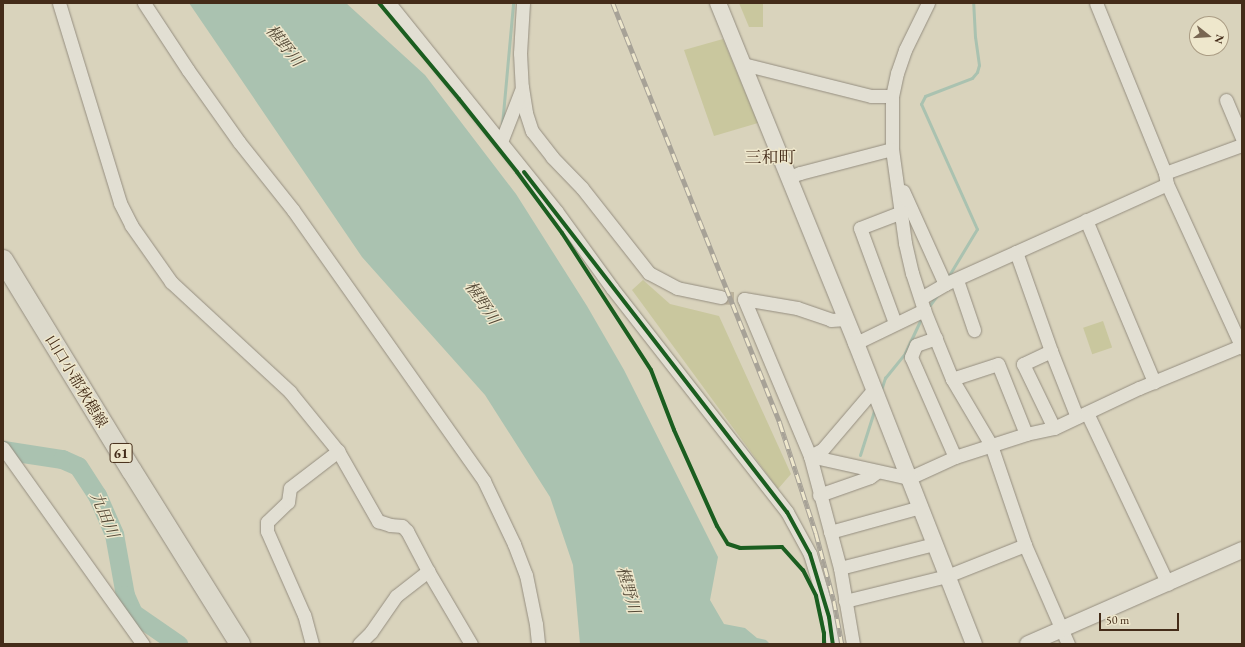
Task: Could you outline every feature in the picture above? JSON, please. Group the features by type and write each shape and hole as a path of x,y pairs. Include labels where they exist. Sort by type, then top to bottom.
{"main road":[{"name":"山口小郡秋穂線","path":"3,260 240,644"}],"street":[{"path":"59,3 120,203 131,225 171,282 290,392 338,451 378,521 390,525 402,526 408,531 428,571 471,644"},
{"path":"144,3 193,77 239,142 293,210 484,481 514,544 526,575 536,624 538,644"},
{"path":"389,3 557,212 612,288 786,512 810,554 829,617 833,644"},
{"path":"523,3 520,53 522,87 526,113 532,131 552,157 582,188 649,273 677,288 720,298"},
{"path":"718,3 856,343 873,390 974,644"},
{"path":"928,3 905,50 897,73 892,96 892,149 902,212 905,243 912,274 952,379 991,445 1025,545 1068,644"},
{"path":"810,456 909,478 956,457 1026,434 1054,428 1154,382 1242,347 1166,178 1096,3"},
{"path":"743,64 871,96 892,96"},
{"path":"501,142 522,87"},
{"path":"1226,100 1242,138"},
{"path":"856,343 895,324 951,282 1086,220 1166,178 1242,145"},
{"path":"789,177 892,149"},
{"path":"895,175 951,282 974,330"},
{"path":"895,324 860,228 902,212"},
{"path":"1086,220 1154,382"},
{"path":"1016,252 1051,351 1168,584"},
{"path":"846,319 831,320 797,308 744,299 810,456 819,495 840,568 853,644"},
{"path":"936,338 916,345 911,357 956,457"},
{"path":"1051,351 1023,364 1054,428"},
{"path":"952,379 998,364 1026,434"},
{"path":"810,456 822,450 873,390"},
{"path":"312,644 304,615 267,531 267,522 288,502 290,488 338,451"},
{"path":"6,452 143,644"},
{"path":"819,495 870,477 877,472"},
{"path":"830,532 920,507"},
{"path":"840,568 934,544"},
{"path":"845,601 947,576 1025,545"},
{"path":"1028,644 1168,584 1242,550"},
{"path":"360,644 371,632 396,596 428,571"}],"shaded area":[{"path":"739,3 763,3 763,27 749,27"},
{"path":"723,39 758,123 714,136 684,50"},
{"path":"643,280 670,304 719,316 791,474 778,489 632,290"},
{"path":"1103,321 1112,347 1092,354 1083,328"}],"water":[{"name":"椹野川","path":"189,3 346,3 425,75 516,194 587,306 624,370 718,557 710,600 724,624 745,628 757,638 766,640 770,644 580,644 573,565 550,497 485,395 362,257"}],"waterway":[{"path":"502,125 513,3"},
{"path":"948,277 977,229 921,104 925,96 972,78 977,72 979,65 975,37 973,3"},
{"path":"927,309 938,294"},
{"path":"881,390 885,378 905,353 922,317"},
{"path":"860,455 875,408"},
{"name":"九田川","path":"3,450 62,459 78,466 97,495 114,534 125,595 133,613 178,644"}],"tunnel":[{"path":"721,297 744,299"}],"railway":[{"path":"613,3 780,423 816,533 834,601 842,644"}],"cycle path":[{"path":"379,3 459,99 517,172 562,233 651,370 674,430 717,526 728,544 740,548 782,547 803,570 816,596 824,633 824,644"},
{"path":"524,172 787,512 810,554 829,617 833,644"}],"district":[{"name":"三和町","path":"770,158"}]}
